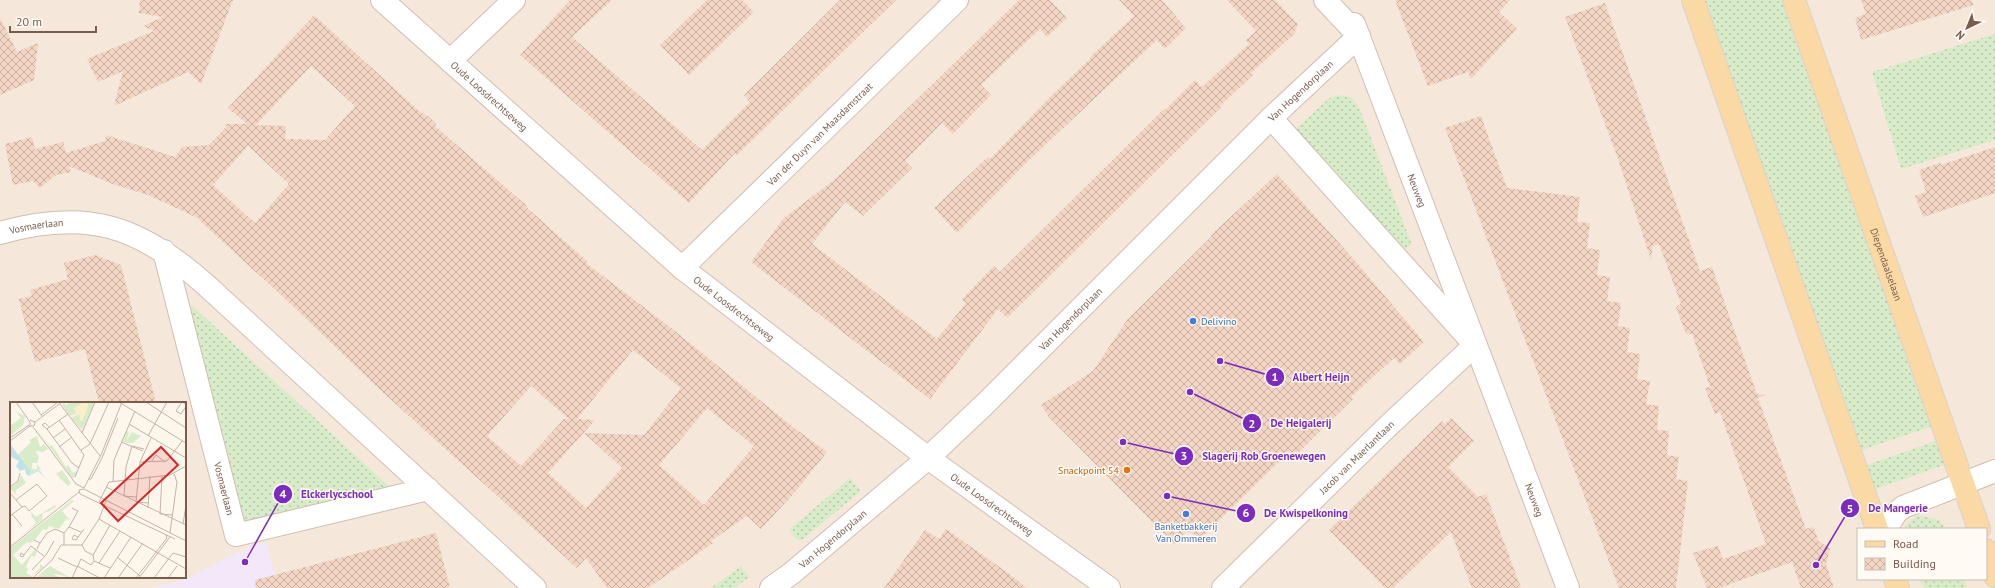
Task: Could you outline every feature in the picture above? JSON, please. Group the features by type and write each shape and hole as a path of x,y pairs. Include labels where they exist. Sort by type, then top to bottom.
{"main road":[{"path":"1693,0 1877,528"},
{"name":"Diependaalselaan","path":"1794,0 1978,528"},
{"path":"1987,553 1995,576"}],"street":[{"name":"Oude Loosdrechtseweg","path":"382,0 682,268 928,458 1109,588"},
{"path":"450,61 514,0"},
{"name":"Van der Duyn van Maasdamstraat","path":"682,268 957,0"},
{"name":"Neuweg","path":"1325,0 1359,36"},
{"name":"Neuweg","path":"1345,0 1568,588"},
{"name":"Van Hogendorplaan","path":"771,588 792,573 928,458 985,404 1271,118 1359,36"},
{"name":"Neuweg","path":"1271,118 1475,345"},
{"name":"Vosmaerlaan","path":"0,233 33,224 66,222 85,223 123,230 164,250 201,280 535,588"},
{"name":"Vosmaerlaan","path":"164,250 236,535 428,489"},
{"name":"Jacob van Maerlantlaan","path":"1223,588 1388,426 1475,345"},
{"path":"1887,528 1896,513 1904,507 1995,471"}],"shaded area":[{"path":"0,0 1995,0 1995,588 0,588"},
{"path":"266,542 279,588 151,588 187,579 250,546"}],"green space":[{"path":"1702,0 1785,0 1933,426 1859,451"},
{"path":"1995,34 1995,140 1901,169 1872,72"},
{"path":"1339,95 1352,98 1359,107 1412,245 1401,250 1295,130 1328,99"},
{"path":"189,303 390,487 250,523 243,519"},
{"path":"1938,440 1947,464 1873,490 1864,466"},
{"path":"850,478 861,491 802,540 797,540 789,530"},
{"path":"1918,515 1939,520 1945,528 1905,528 1905,526"},
{"path":"741,566 749,577 734,588 711,588"},
{"path":"1919,580 1964,580 1967,588 1925,588"}],"building":[{"path":"140,0 233,0 201,84 188,72 114,106 123,71 98,82 87,59 154,31 143,26 163,17 139,13"},
{"path":"570,0 612,0 572,37 702,150 750,102 744,95 840,0 896,0 737,155 735,153 689,203 520,55"},
{"path":"707,0 742,0 754,12 689,75 660,45"},
{"path":"1019,0 1050,0 1067,18 1047,37 1040,29 981,85 991,95 953,134 942,123 905,161 912,168 863,216 845,202 812,244 937,339 966,303 962,299 994,266 1000,272 1195,80 1202,87 1249,44 1246,40 1256,31 1227,0 1275,0 1298,24 1294,34 1251,73 1253,75 1007,318 998,309 930,399 751,262 784,218 834,180"},
{"path":"1119,0 1162,0 1186,28 1165,49 1157,40 1027,162 957,233 934,208 988,157 990,159 1051,96 1091,58 1090,57 1134,16"},
{"path":"1395,0 1510,0 1499,12 1517,29 1471,79 1468,72 1428,86"},
{"path":"1861,0 1972,0 1973,5 1861,40 1855,18 1866,14"},
{"path":"1605,3 1700,271 1712,267 1757,394 1765,395 1758,398 1806,529 1814,527 1818,540 1830,549 1826,564 1834,588 1801,588 1792,562 1719,588 1707,588 1693,553 1718,546 1723,559 1766,544 1720,412 1715,414 1705,388 1710,387 1692,334 1686,334 1676,307 1681,304 1659,244 1654,246 1653,244 1651,260 1617,156 1565,17"},
{"path":"314,15 419,111 429,117 436,124 435,126 527,206 526,207 587,261 586,263 675,331 793,427 827,452 795,492 761,529 747,516 711,541 713,543 648,588 607,588 586,558 577,568 378,388 294,307 199,220 200,219 148,195 110,183 69,166 71,172 56,175 40,188 33,181 13,185 5,144 32,137 35,149 63,142 66,153 105,141 106,135 175,157 182,147 209,145 227,126 224,124 247,124 228,108","holes":["311,66 355,106 325,140 285,139 286,126 256,125","248,146 289,184 255,223 213,185","633,350 681,388 644,435 584,433 622,468 586,508 548,473 595,420 577,419","531,386 569,419 564,419 521,466 487,436","707,408 754,446 704,505 659,465"]},
{"path":"0,18 17,52 38,43 34,80 0,95"},
{"path":"1481,116 1507,188 1580,197 1577,222 1590,223 1587,248 1600,250 1597,275 1610,277 1607,301 1621,303 1618,326 1630,328 1627,352 1640,354 1637,379 1650,381 1646,404 1659,406 1657,430 1669,431 1667,455 1679,457 1676,479 1688,481 1676,588 1619,588 1445,128"},
{"path":"1995,147 1995,193 1923,217 1915,196 1926,192 1919,170 1940,163 1941,165"},
{"path":"1277,174 1350,255 1424,342 1400,364 1394,358 1351,397 1353,399 1295,456 1290,451 1201,538 1187,531 1174,544 1049,417 1041,405 1093,371 1127,320 1212,236 1211,235"},
{"path":"95,255 121,265 156,402 99,402 85,349 35,362 19,299 32,296 30,290 68,279 64,263"},
{"path":"1451,418 1474,441 1448,467 1478,497 1486,494 1521,588 1472,588 1451,532 1393,588 1385,588 1329,530 1442,421 1445,424"},
{"path":"946,529 1027,588 884,588 925,530 939,539"},
{"path":"436,533 450,588 256,588 255,580"}],"place":[{"name":"Delivino","path":"1193,321"},
{"name":"Albert Heijn","path":"1220,361"},
{"name":"De Heigalerij","path":"1190,392"},
{"name":"Slagerij Rob Groenewegen","path":"1123,442"},
{"name":"Snackpoint 54","path":"1127,470"},
{"name":"De Kwispelkoning","path":"1167,496"},
{"name":"Banketbakkerij Van Ommeren","path":"1186,514"},
{"name":"Elckerlycschool","path":"245,562"},
{"name":"De Mangerie","path":"1816,565"}]}
